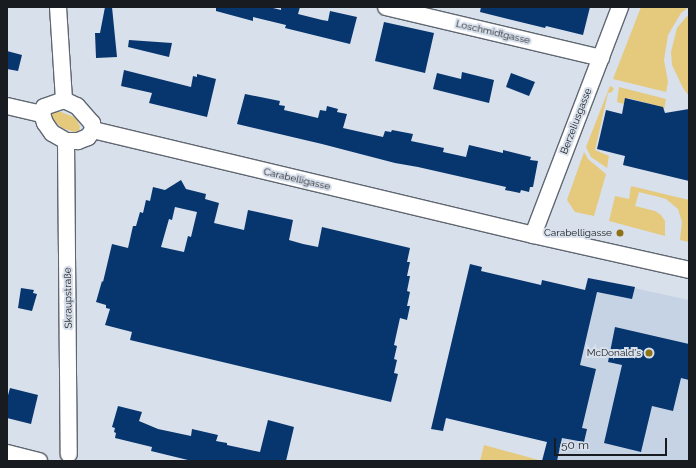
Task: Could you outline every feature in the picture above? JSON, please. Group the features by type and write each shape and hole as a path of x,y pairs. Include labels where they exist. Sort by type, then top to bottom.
{"street":[{"path":"58,7 64,100"},
{"name":"Loschmidtgasse","path":"386,7 601,58"},
{"name":"Berzeliusgasse","path":"533,235 620,7"},
{"path":"64,100 77,106 92,123 93,130 88,137 78,141 66,141 52,133 45,123 42,114 44,107 64,100"},
{"path":"7,106 42,114"},
{"name":"Carabelligasse","path":"93,130 533,235 689,270"},
{"name":"Skraupstraße","path":"66,141 70,459"},
{"path":"7,453 39,461"}],"shaded area":[{"path":"641,7 689,7 681,13 668,35 664,60 668,82 666,92 613,79"},
{"path":"687,16 689,18 689,96 683,88 672,65 671,52 677,28"},
{"path":"610,86 614,88 612,92 608,93 595,150 609,156 607,168 591,157 586,147"},
{"path":"619,87 666,99 664,110 662,107 628,98 625,100 624,104 617,102"},
{"path":"53,112 61,112 74,117 80,127 79,131 74,132 62,128 50,117"},
{"path":"584,152 588,159 606,174 594,216 575,212 567,200"},
{"path":"631,186 689,200 689,242 680,240 682,222 678,209 666,199 659,197 639,192 635,206 655,211 661,215 665,221 665,236 609,221 615,196 629,199"},
{"path":"588,278 689,300 689,461 542,461"},
{"path":"484,445 542,461 480,461"}],"building":[{"path":"105,7 112,7 117,57 96,58 95,33 100,33"},
{"path":"216,7 269,7 281,10 281,7 300,7 298,14 328,21 330,11 357,17 350,44 285,28 286,25 253,17 253,21 216,11"},
{"path":"481,7 590,7 583,35 546,26 545,28 480,12"},
{"path":"384,22 434,33 425,73 375,61"},
{"path":"129,40 172,43 169,57 128,47"},
{"path":"7,51 22,55 18,71 7,69"},
{"path":"124,70 191,87 193,76 197,77 197,74 216,79 207,117 149,103 152,93 121,86"},
{"path":"462,72 494,80 489,103 433,89 437,73 461,79"},
{"path":"511,73 535,82 529,96 506,87"},
{"path":"245,94 280,101 279,105 285,106 284,110 318,118 320,110 326,111 327,106 338,109 337,112 347,114 343,128 383,137 385,131 391,132 392,130 413,134 411,141 444,148 443,152 466,157 469,145 503,153 503,150 531,157 530,160 538,161 533,187 530,187 529,192 521,190 520,193 505,190 506,187 395,163 237,124"},
{"path":"625,98 663,107 665,113 689,109 689,181 623,165 625,156 597,149 606,110 622,114"},
{"path":"181,180 186,189 206,194 205,199 219,203 214,223 244,230 248,210 293,220 289,240 303,244 318,247 322,227 410,248 407,262 410,262 407,276 410,276 407,291 410,292 407,306 410,306 407,320 400,318 394,345 397,346 394,359 397,360 394,373 398,374 391,402 130,340 132,332 105,325 110,309 106,308 106,305 96,302 102,281 103,282 112,244 128,248 133,226 136,226 140,212 143,213 146,200 150,201 153,187 165,190","holes":["175,207 197,212 191,237 188,236 184,252 161,247 169,219 172,220"]},
{"path":"470,264 482,267 481,271 541,285 542,280 585,290 588,278 635,287 632,299 597,292 580,365 596,369 582,428 587,429 584,442 562,438 557,461 542,461 547,442 446,418 443,431 431,429"},
{"path":"21,288 34,290 33,293 37,294 32,311 18,308"},
{"path":"615,327 689,344 689,380 681,378 673,411 652,406 641,452 604,443 622,365 608,362"},
{"path":"10,388 38,395 31,424 7,418 7,399"},
{"path":"118,406 142,412 139,421 158,429 191,436 192,429 218,435 216,441 227,443 227,445 260,452 268,420 294,427 286,461 192,461 151,451 152,447 115,438 115,428 112,427"}],"place":[{"name":"Carabelligasse","path":"620,233"},
{"name":"McDonald's","path":"649,353"}]}
